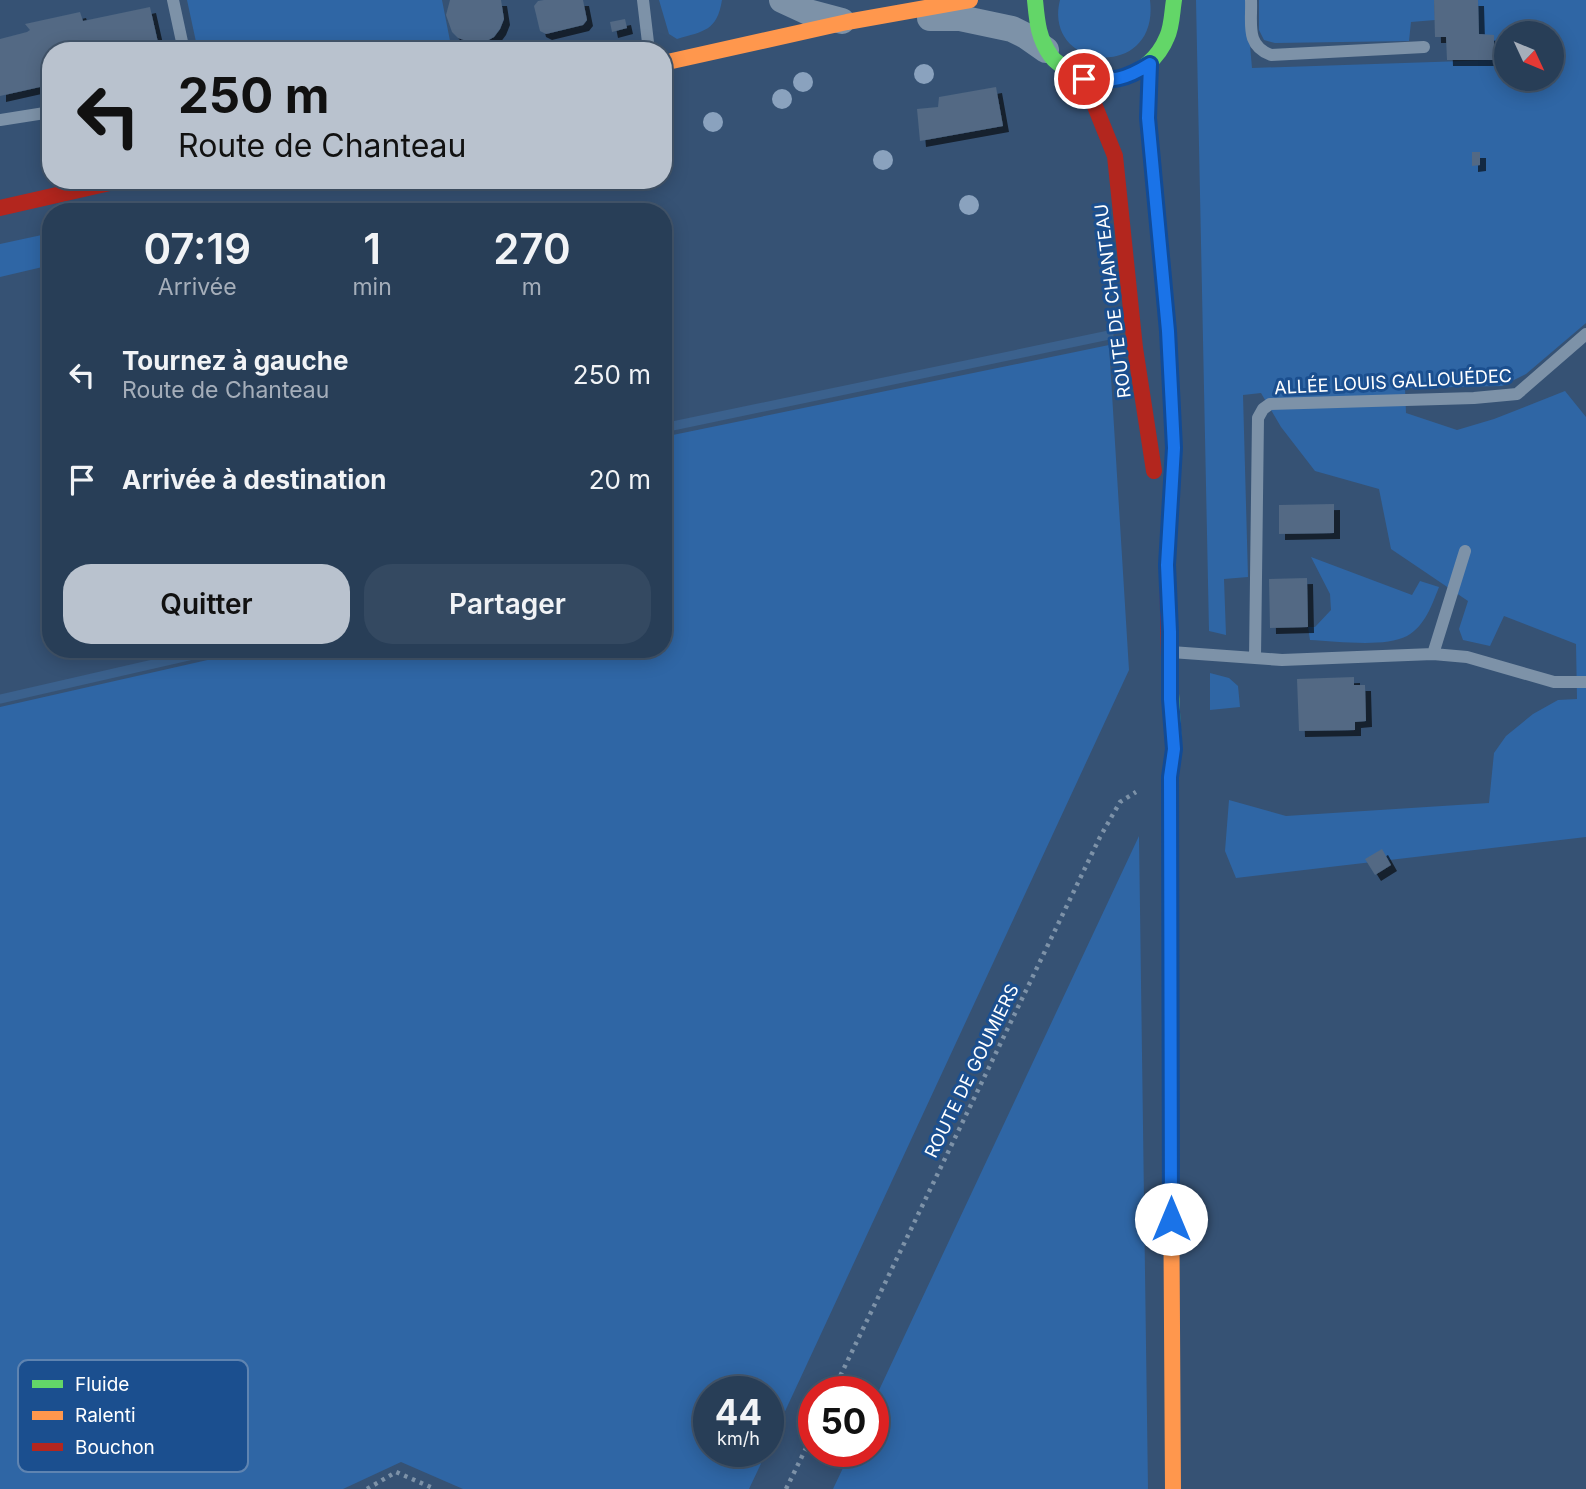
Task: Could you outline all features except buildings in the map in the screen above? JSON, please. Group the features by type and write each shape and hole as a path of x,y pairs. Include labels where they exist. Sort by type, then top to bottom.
{"main road":[{"path":"672,61 847,22 970,0"},
{"path":"1035,0 1034,22 1046,50 1066,71 1084,79 1107,81 1130,77 1150,64 1165,46 1173,24 1174,0"},
{"name":"ROUTE DE CHANTEAU","path":"1150,64 1148,118 1168,331 1174,448 1167,565 1174,749 1170,777 1173,1489"},
{"name":"ROUTE DE CHANTEAU","path":"1084,79 1115,156 1135,348 1167,565"},
{"path":"0,208 74,189"}],"street":[{"path":"782,0 808,12 847,22"},
{"path":"883,16 960,18 1012,29 1046,50"}],"lane":[{"path":"173,0 182,42"},
{"path":"643,0 648,42"},
{"path":"1251,0 1252,40 1258,50 1271,55 1424,47"},
{"path":"0,120 42,113"},
{"name":"ALLÉE LOUIS GALLOUÉDEC","path":"1255,658 1258,418 1263,410 1270,404 1474,398 1517,394 1586,334"},
{"path":"1433,654 1465,551"},
{"path":"1170,652 1282,660 1433,654 1467,657 1554,682 1586,681"}],"path":[{"name":"ROUTE DE GOUMIERS","path":"840,1376 1100,837 1120,802 1144,787"},
{"path":"786,1489 798,1465"},
{"path":"367,1489 396,1472 435,1489"}],"shaded area":[{"path":"187,0 442,0 450,42 196,42"},
{"path":"659,0 722,0 713,24 702,31 677,39 669,34"},
{"path":"1060,0 1150,0 1148,26 1138,45 1121,55 1102,57 1083,53 1068,41 1059,24"},
{"path":"1196,0 1246,0 1252,68 1493,60 1479,34 1478,0 1586,0 1586,323 1526,374 1502,386 1405,388 1406,413 1457,430 1494,419 1565,391 1586,417 1586,837 1236,878 1225,851 1229,800 1286,816 1489,803 1494,753 1506,736 1533,714 1558,700 1577,699 1576,644 1504,616 1490,646 1463,640 1459,629 1468,601 1391,549 1379,489 1315,471 1281,427 1261,393 1243,395 1248,577 1224,579 1226,635 1209,631"},
{"path":"1259,0 1434,0 1435,20 1411,22 1409,41 1275,43 1264,40 1259,30"},
{"path":"42,235 42,267 0,277 0,244"},
{"path":"1109,345 1129,670 801,1376 798,1376 798,1383 784,1414 784,1376 693,1376 693,1467 759,1467 749,1489 463,1489 401,1462 343,1489 0,1489 0,707 216,658 672,658 672,435"},
{"path":"1311,557 1412,595 1420,581 1439,587 1423,621 1407,636 1373,643 1310,640 1308,627 1315,627 1331,610 1330,594"},
{"path":"1210,673 1229,678 1238,686 1240,707 1210,710"},
{"path":"1139,836 1148,1489 833,1489 843,1467 889,1467 889,1376 886,1376"}],"waterway":[{"path":"672,426 1109,335"},
{"path":"0,699 180,658"}],"traffic: fast":[{"path":"1035,0 1041,36 1054,59 1077,75 1107,80 1136,72 1149,63 1167,37 1174,0"},
{"path":"1169,657 1174,749 1170,777 1170,1000"}],"traffic: slow":[{"path":"672,61 847,22 970,0"},
{"path":"1170,1000 1173,1489"}],"traffic: jam":[{"path":"1150,64 1148,118 1168,331 1174,448 1167,565 1169,657"},
{"path":"1084,79 1115,156 1135,348 1154,471"},
{"path":"0,208 83,189"}],"route":[{"path":"1084,79 1107,81 1130,77 1150,64 1148,118 1168,331 1174,448 1167,565 1174,749 1170,777 1171,1219"}]}
